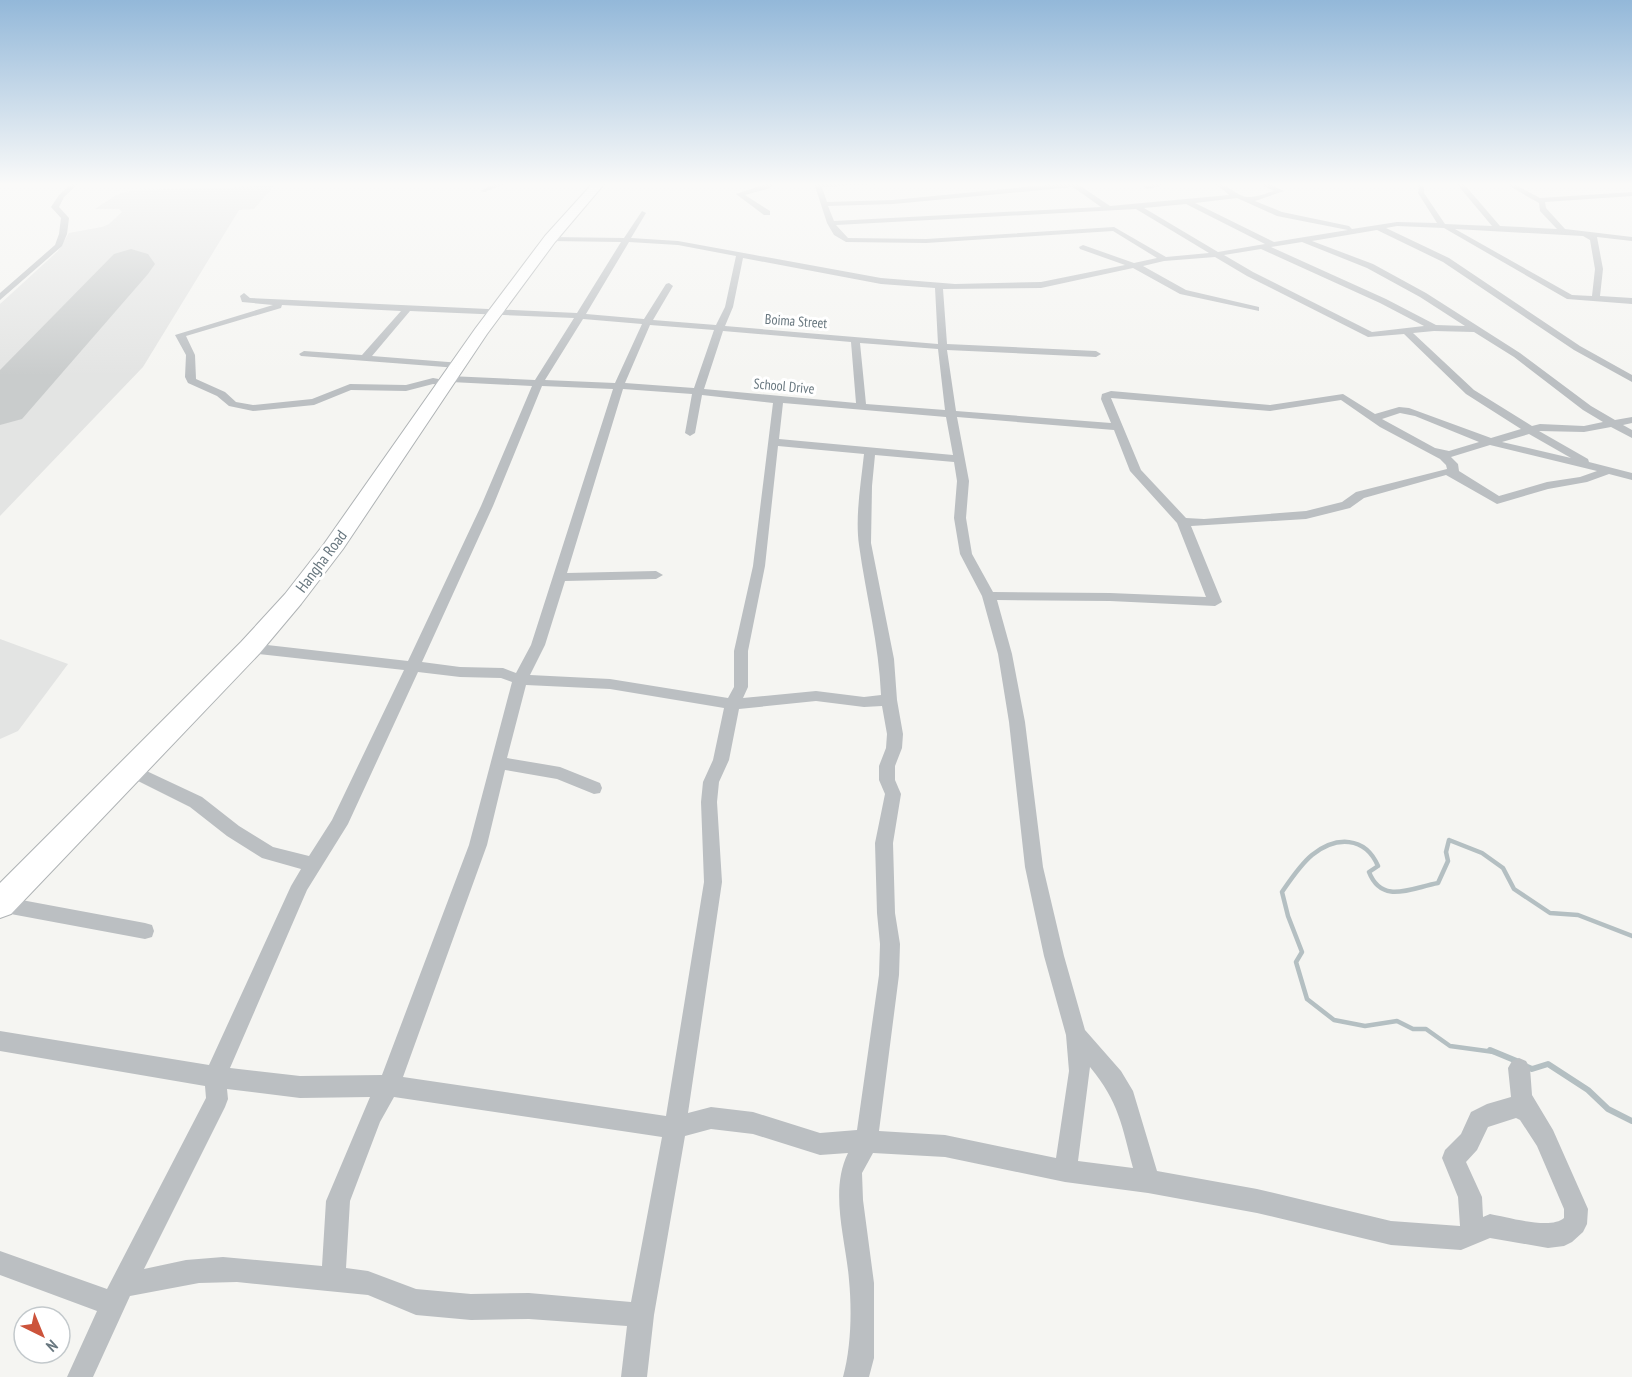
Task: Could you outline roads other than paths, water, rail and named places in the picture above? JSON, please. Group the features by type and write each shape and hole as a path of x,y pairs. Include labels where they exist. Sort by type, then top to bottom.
{"highway":[{"name":"Hangha Road","path":"0,904 250,648 332,549 544,247"}],"street":[{"path":"0,297 57,247"},
{"path":"80,1377 118,1295 217,1099 215,1077 300,886 339,824 487,506 538,383 621,247"},
{"path":"702,247 881,280 939,286 1041,285 1164,259 1194,258 1254,247"},
{"path":"1084,247 1134,265 1183,292 1256,309"},
{"path":"1144,247 1164,259"},
{"path":"1205,247 1371,334 1434,328 1478,329"},
{"path":"1264,247 1383,301 1434,328"},
{"path":"1322,247 1380,270 1478,329 1611,424 1632,435"},
{"path":"1418,247 1457,267 1577,348 1632,379"},
{"path":"1481,247 1566,295 1632,301"},
{"path":"1593,247 1599,274 1596,299"},
{"path":"690,433 698,391 729,307 740,254"},
{"path":"333,1278 338,1202 372,1115 389,1086 478,845 520,680 538,645 619,386 647,322 669,286"},
{"path":"939,286 944,372 963,481 960,519 966,555 989,596 1005,654 1017,722 1034,867 1054,956 1076,1035 1080,1071 1065,1171"},
{"name":"Boima Street","path":"244,296 245,300 250,301 578,316 942,347 1096,354"},
{"path":"292,303 180,335 188,346 192,361 190,377 192,381 221,394 233,404 253,408 314,402 350,387 405,388 452,376"},
{"path":"365,358 409,307"},
{"path":"1407,332 1470,392 1491,407 1583,460 1587,466"},
{"path":"855,339 861,406"},
{"path":"304,354 365,358 452,376"},
{"name":"School Drive","path":"452,376 698,391 951,415 1116,427"},
{"path":"989,596 1110,597 1215,602 1183,522 1136,471 1106,399 1106,396 1111,394 1270,408 1300,405 1336,396 1343,397 1373,418 1434,451 1452,464 1453,473"},
{"path":"634,1377 641,1315 675,1128 713,882 711,782 721,760 732,704 741,687 741,651 759,566 778,400"},
{"path":"1373,418 1399,410 1409,411 1489,441 1632,477"},
{"path":"1434,451 1449,454 1532,430 1559,426 1584,429 1632,420"},
{"path":"774,442 960,459"},
{"path":"856,1377 861,1358 862,1283 851,1200 852,1172 867,1141 889,975 890,944 886,913 884,843 893,794 888,780 887,766 894,748 895,734 889,700 887,659 865,543 866,486 870,451"},
{"path":"1183,522 1204,523 1306,515 1346,505 1360,495 1446,472 1453,473 1497,500 1547,486 1583,480 1609,470"},
{"path":"558,577 656,575"},
{"path":"250,648 304,652 411,667 504,673 520,680 610,684 732,704 816,696 877,703 889,700"},
{"path":"500,763 560,773 594,788"},
{"path":"132,771 196,801 234,831 268,853 314,865"},
{"path":"0,904 144,931"},
{"path":"1076,1035 1100,1061 1125,1099 1148,1181"},
{"path":"0,1041 215,1077 300,1087 389,1086 675,1128 711,1118 753,1123 820,1144 867,1141 945,1146 1065,1171 1148,1181 1257,1201 1391,1233 1461,1238 1490,1226 1548,1236 1564,1234 1575,1224 1576,1209 1545,1138 1528,1112 1521,1095 1519,1068"},
{"path":"1472,1234 1470,1197 1453,1158 1464,1150 1475,1135 1479,1120 1487,1115 1516,1107 1528,1112"},
{"path":"0,1263 118,1295 221,1269 368,1283 416,1302 471,1307 529,1306 641,1315"}],"waterway":[{"path":"1494,1052 1450,1046 1426,1029 1413,1029 1397,1021 1365,1026 1334,1020 1307,999 1296,962 1302,952 1288,916 1282,892 1312,855 1331,844 1340,842 1358,844 1366,849 1378,866 1369,872 1375,882 1381,888 1398,892 1438,883 1448,861 1446,852 1449,840 1482,853 1503,868 1514,889 1550,913 1578,915 1632,936"},
{"path":"1490,1050 1519,1062"},
{"path":"1525,1066 1532,1069 1548,1064 1588,1090 1608,1109 1632,1121"}]}
